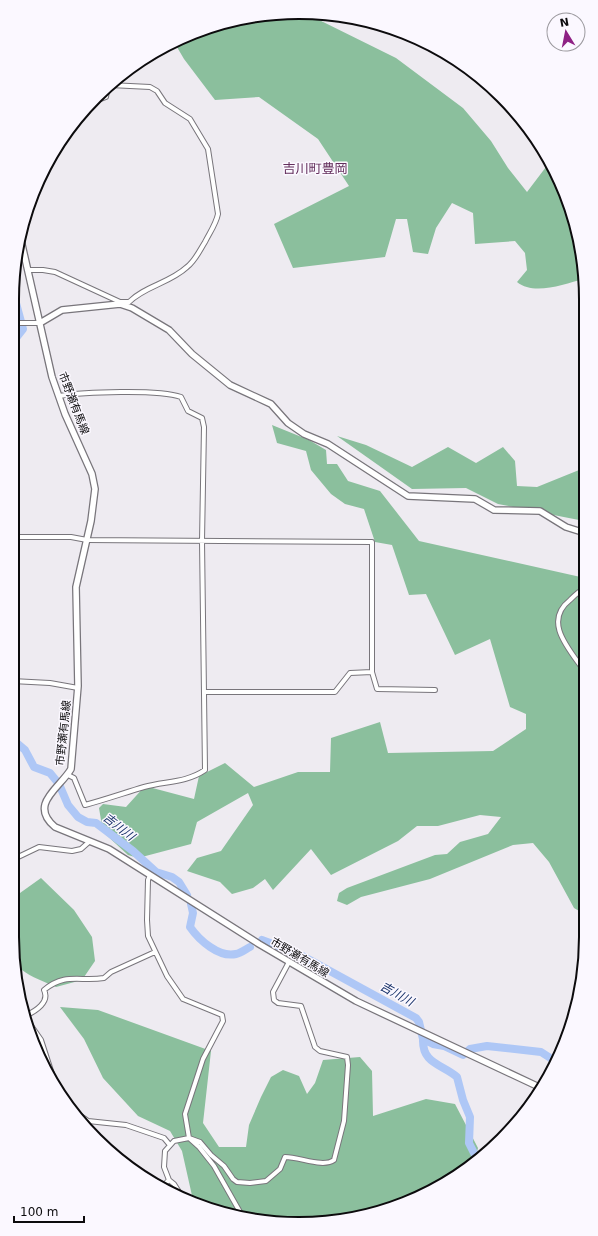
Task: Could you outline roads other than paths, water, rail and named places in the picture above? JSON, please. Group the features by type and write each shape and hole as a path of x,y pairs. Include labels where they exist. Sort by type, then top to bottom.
{"main road":[{"name":"市野瀬有馬線","path":"23,249 37,322 52,377 92,474 95,489 87,540 76,587 75,600 78,688 71,769 67,776 51,792 46,800 44,810 48,821 55,827 109,849 289,962 356,1001 536,1086"},
{"path":"37,322 62,310 120,303 132,308 168,330 192,354 230,385 271,404 293,427 304,434 328,444 408,496 475,499 494,510 540,511 566,527 579,531"}],"street":[{"path":"28,270 55,272 120,303 129,302 140,293 173,277 187,267 200,250 215,224 218,214 208,149 190,119 165,104 157,91 150,87 118,85"},
{"path":"19,323 37,322"},
{"path":"59,396 81,394 145,393 175,395 180,397 188,411 202,418 204,427 202,541 205,770 195,777 145,787 84,805 74,778 67,776"},
{"path":"19,537 71,537 87,540 372,542 372,672 378,689 435,690"},
{"path":"579,593 562,606 557,618 557,626 567,647 579,664"},
{"path":"204,692 335,692 350,673 372,672"},
{"path":"19,681 50,683 78,688"},
{"path":"19,857 39,847 72,852 81,849 90,841"},
{"path":"150,875 148,880 148,936 167,976 183,999 222,1015 223,1022 203,1058 186,1114 189,1138 199,1146 214,1166 239,1211"},
{"path":"30,1013 39,1008 46,1000 47,996 44,990 50,985 71,978 104,978 111,972 155,952"},
{"path":"177,1189 169,1180 164,1167 165,1151 169,1144 174,1141 189,1138 200,1142 211,1155 224,1166 233,1179 237,1182 250,1183 266,1181 280,1169 285,1157 297,1157 325,1164 334,1160 344,1121 348,1065 347,1057 320,1051 315,1048 301,1006 278,1003 274,1000 273,992 289,962"},
{"path":"36,1032 41,1040 45,1055"},
{"path":"86,1120 126,1125 164,1138 169,1144"},
{"path":"166,1183 169,1180"}],"waterway":[{"name":"吉川川","path":"19,314 23,329 19,334"},
{"name":"吉川川","path":"19,745 25,750 34,767 50,773 59,784 68,805 78,817 87,822 96,823 133,851 156,872 172,877 179,882 187,895"},
{"name":"吉川川","path":"191,904 193,913 190,927 210,947 216,951 230,955 242,952 250,947"},
{"name":"吉川川","path":"262,940 297,953 416,1018 419,1022 423,1039 433,1044 444,1046 463,1055 470,1049 487,1046 541,1052 551,1059"},
{"path":"423,1039 426,1054 429,1059 457,1077 463,1100 470,1117 469,1143 475,1155"}],"district":[{"name":"吉川町豊岡","path":"315,168"}]}
